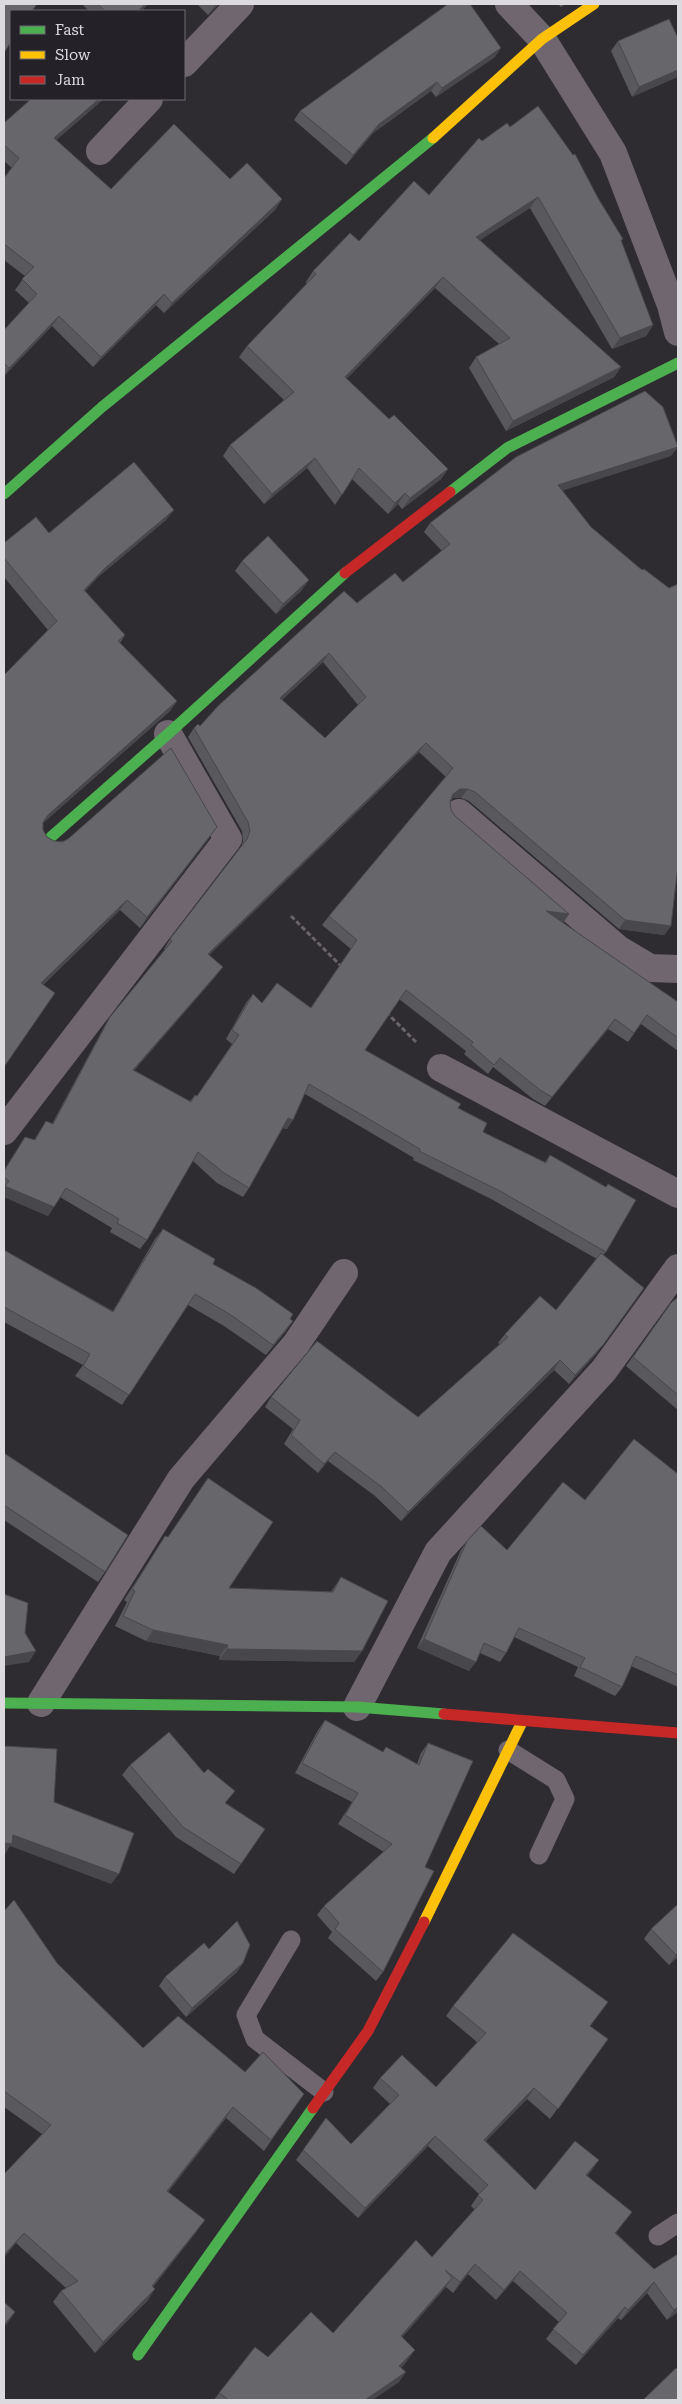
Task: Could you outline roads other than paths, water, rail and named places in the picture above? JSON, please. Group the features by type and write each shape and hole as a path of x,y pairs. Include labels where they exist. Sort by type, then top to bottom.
{"street":[{"path":"185,62 240,4"},
{"path":"509,4 542,39 613,153 671,305 678,332"},
{"path":"4,494 102,408 455,120 542,39 594,4"},
{"path":"100,151 148,100"},
{"path":"51,837 168,734 343,574 508,448 678,363"},
{"path":"4,1132 228,839 168,734"},
{"path":"459,813 618,949 650,968 678,969"},
{"path":"441,1068 678,1194"},
{"path":"357,1707 438,1552 604,1370 678,1268"},
{"path":"41,1703 181,1479 296,1344 344,1273"},
{"path":"4,1703 357,1707 522,1722 678,1733"},
{"path":"138,2355 368,2031 462,1848 522,1722"}],"lane":[{"path":"508,1750 556,1780 565,1800 539,1855"},
{"path":"291,1940 246,2015 255,2039 324,2092"},
{"path":"658,2236 678,2223"}]}
